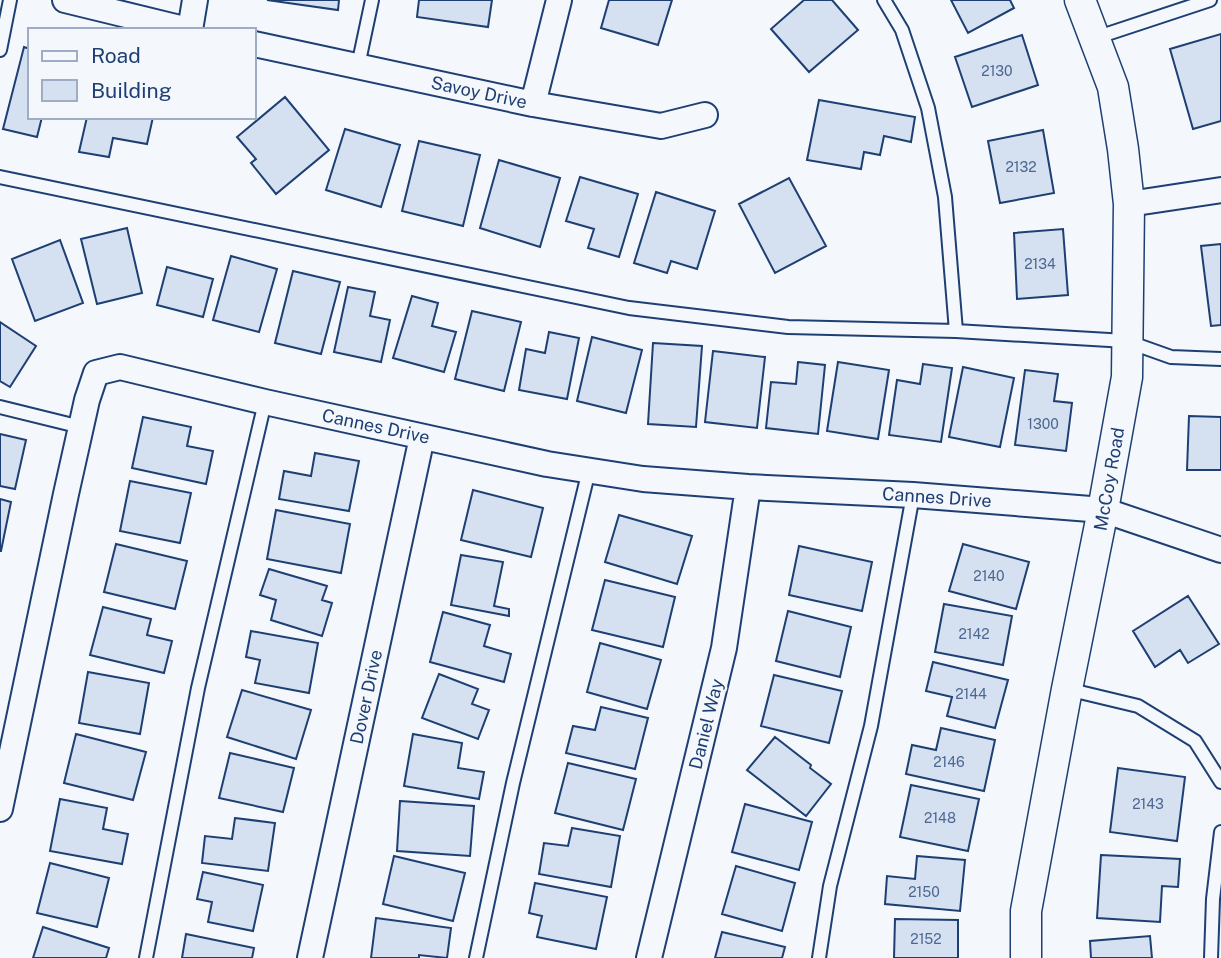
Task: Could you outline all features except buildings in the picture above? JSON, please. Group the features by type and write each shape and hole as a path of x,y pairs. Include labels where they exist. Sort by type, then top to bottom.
{"street":[{"path":"65,0 181,28"},
{"path":"189,28 195,0"},
{"path":"533,104 559,0"},
{"name":"McCoy Road","path":"1026,958 1026,911 1127,377 1129,204 1123,149 1113,87 1080,0"},
{"name":"Savoy Drive","path":"256,44 533,104 662,126 705,116"},
{"path":"1129,204 1221,190"},
{"name":"Cannes Drive","path":"0,809 81,427 96,373 120,367 547,464 643,479 913,495 1103,510 1221,550"},
{"name":"Dover Drive","path":"310,958 422,436"},
{"name":"Daniel Way","path":"649,958 724,648 748,487"}],"lane":[{"path":"0,50 10,0"},
{"path":"358,66 372,0"},
{"path":"884,0 902,30 928,108 945,197 956,331"},
{"path":"1094,38 1210,0"},
{"path":"0,177 629,308 788,327 956,331 1126,341 1171,357 1221,359"},
{"path":"146,958 198,688 265,402"},
{"path":"0,407 81,427"},
{"path":"476,958 513,783 589,470"},
{"path":"818,958 830,886 871,726 913,495"},
{"path":"1067,689 1138,706 1195,741 1221,782"},
{"path":"1211,958 1213,899 1221,832"}]}
